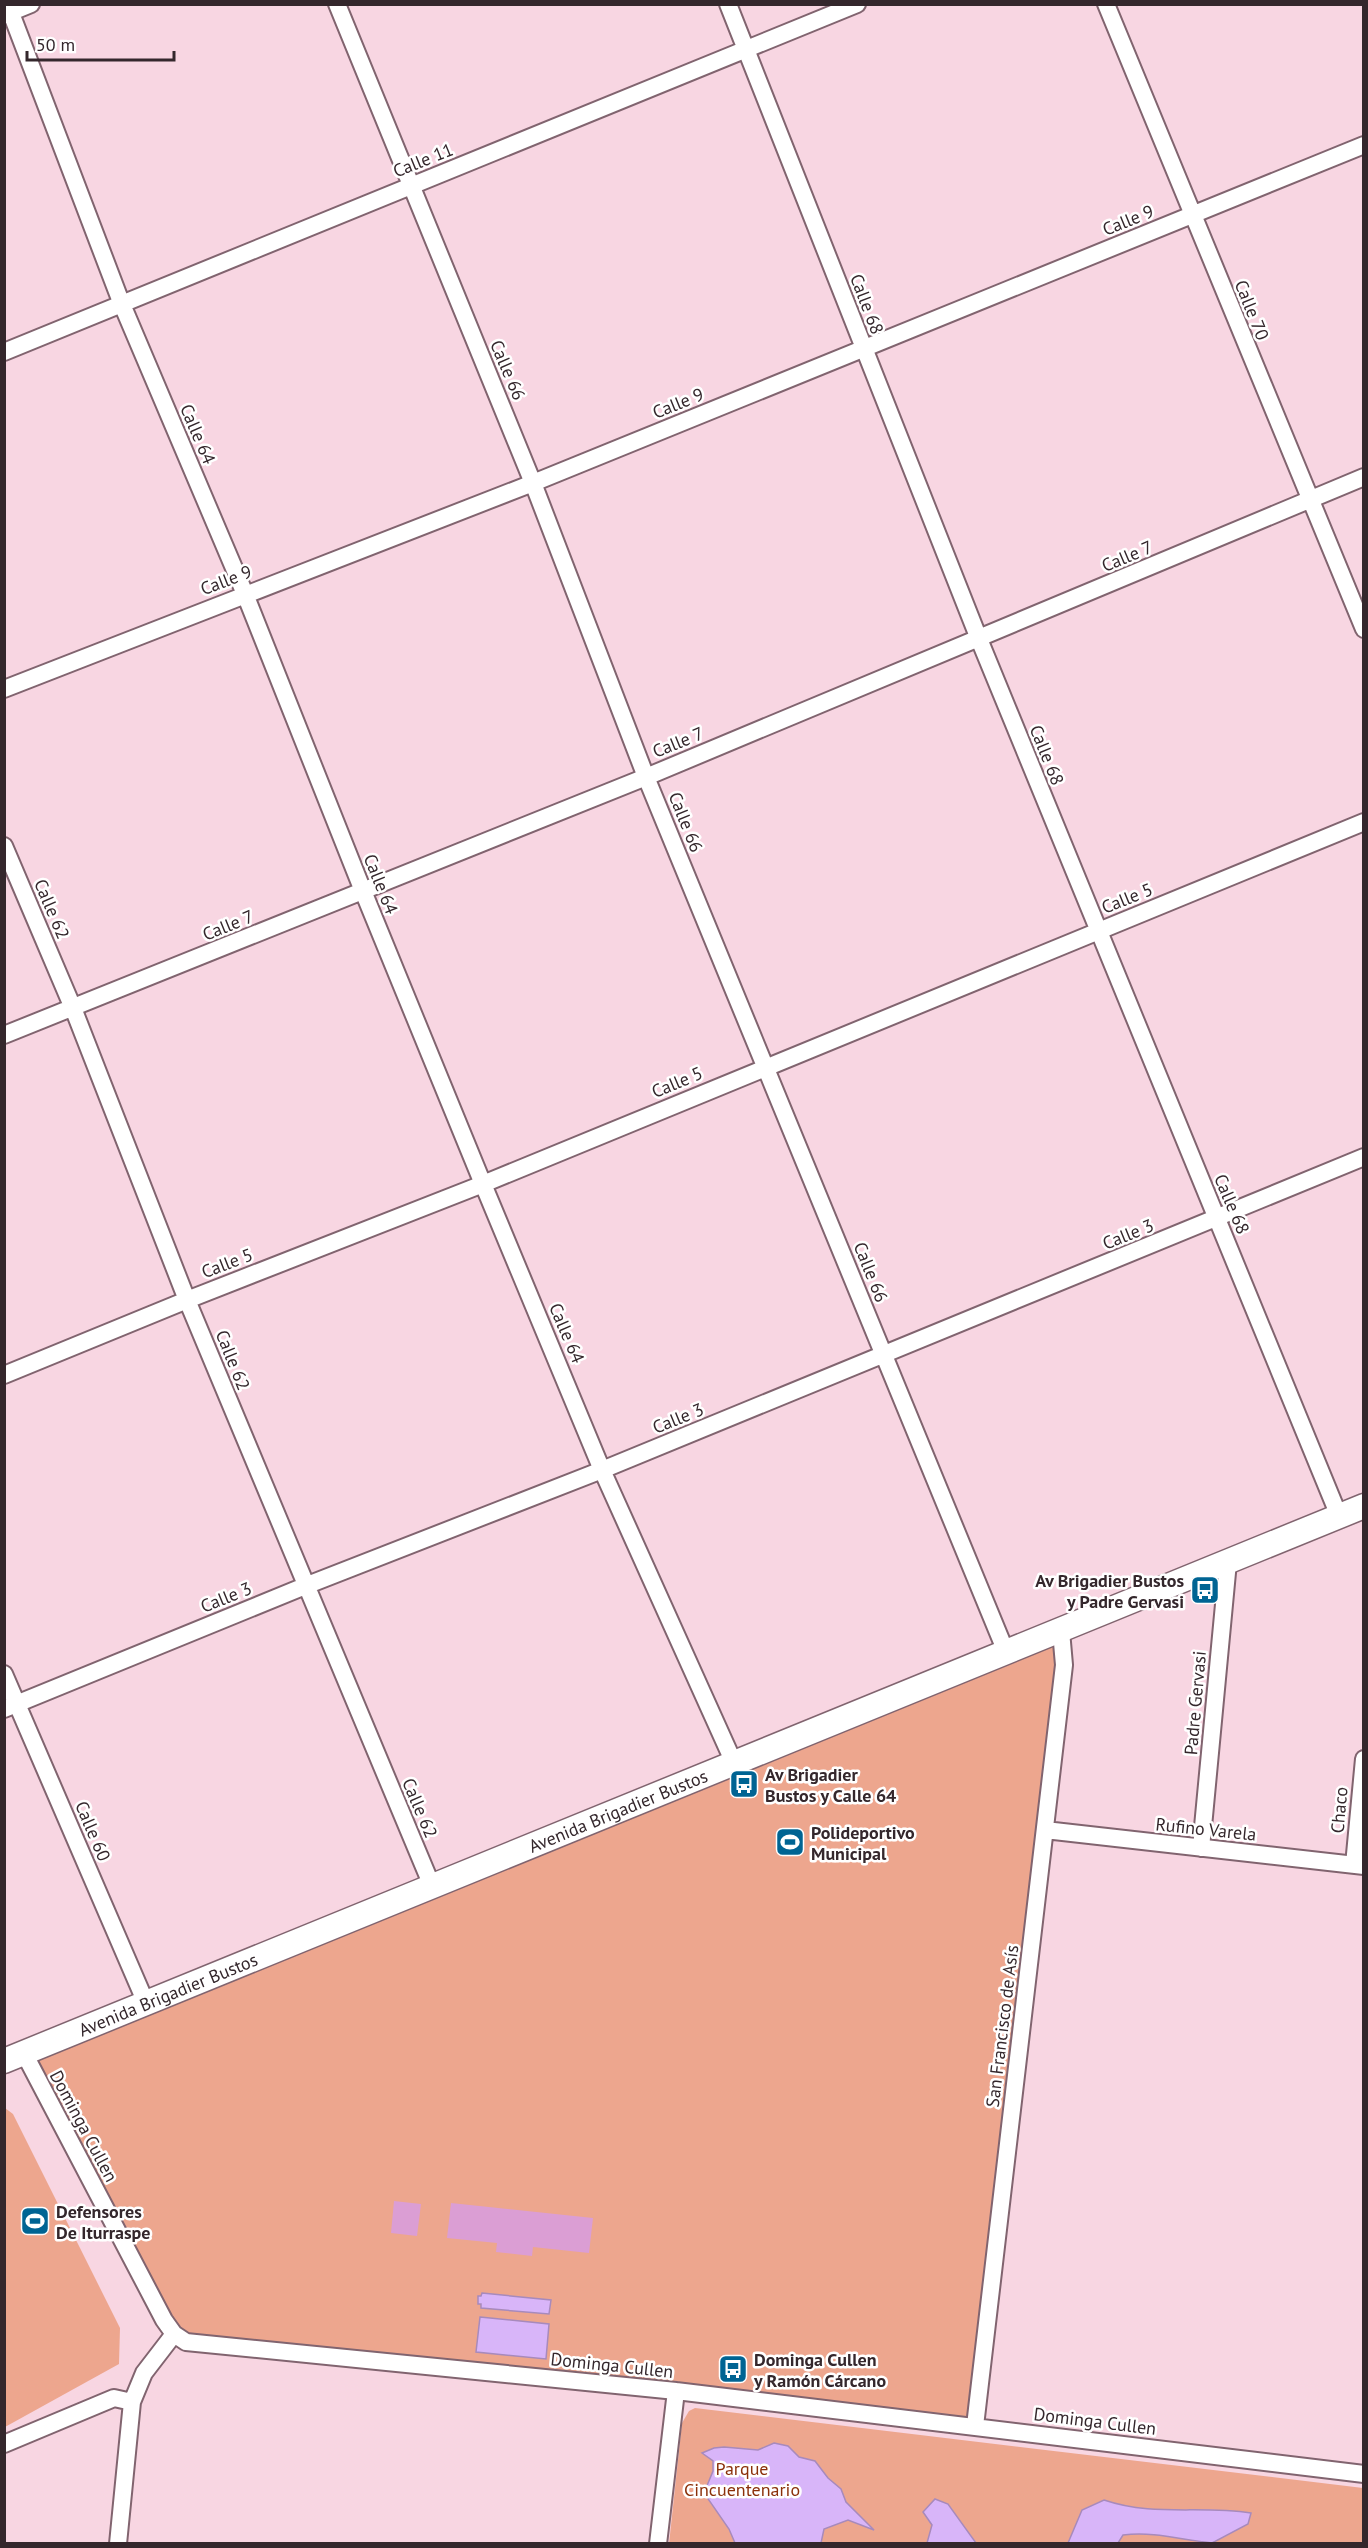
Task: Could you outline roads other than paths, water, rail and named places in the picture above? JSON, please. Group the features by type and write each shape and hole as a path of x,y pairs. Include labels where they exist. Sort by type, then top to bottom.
{"street":[{"path":"8,14 31,4"},
{"name":"Calle 66","path":"337,4 533,483 646,777 1006,1652"},
{"name":"Calle 68","path":"728,4 979,639 1339,1516"},
{"name":"Calle 11","path":"4,351 857,4"},
{"name":"Calle 70","path":"1106,4 1364,629"},
{"name":"Calle 64","path":"8,14 121,302 245,594 483,1184 602,1470 734,1763"},
{"name":"Calle 9","path":"4,688 533,483 1364,145"},
{"name":"Calle 7","path":"4,1035 646,777 1364,477"},
{"name":"Calle 5","path":"4,1375 187,1300 483,1184 765,1066 1364,822"},
{"name":"Calle 62","path":"4,846 72,1008 187,1300 432,1886"},
{"name":"Calle 3","path":"11,1706 305,1586 602,1470 1364,1157"},
{"name":"Avenida Brigadier Bustos","path":"14,2057 1364,1506"},
{"name":"Padre Gervasi","path":"1201,1848 1228,1562"},
{"name":"San Francisco de Asís","path":"975,2426 1064,1665 1061,1631"},
{"name":"Calle 60","path":"4,1674 11,1706 146,2003"},
{"name":"Chaco","path":"1359,1866 1364,1759"},
{"name":"Rufino Varela","path":"1044,1830 1359,1866"},
{"name":"Dominga Cullen","path":"14,2057 174,2334 186,2342 676,2391 1364,2474"},
{"path":"118,2544 132,2402 144,2373 174,2334"},
{"path":"658,2544 676,2391"},
{"path":"4,2444 114,2398 132,2402"}],"place":[{"name":"Av Brigadier Bustos y Padre Gervasi","path":"1205,1590"},
{"name":"Av Brigadier Bustos y Calle 64","path":"744,1784"},
{"name":"Polideportivo Municipal","path":"790,1842"},
{"name":"Defensores De Iturraspe","path":"35,2221"},
{"name":"Dominga Cullen y Ramón Cárcano","path":"733,2369"}],"park label":[{"name":"Parque Cincuentenario","path":"742,2478"}]}
